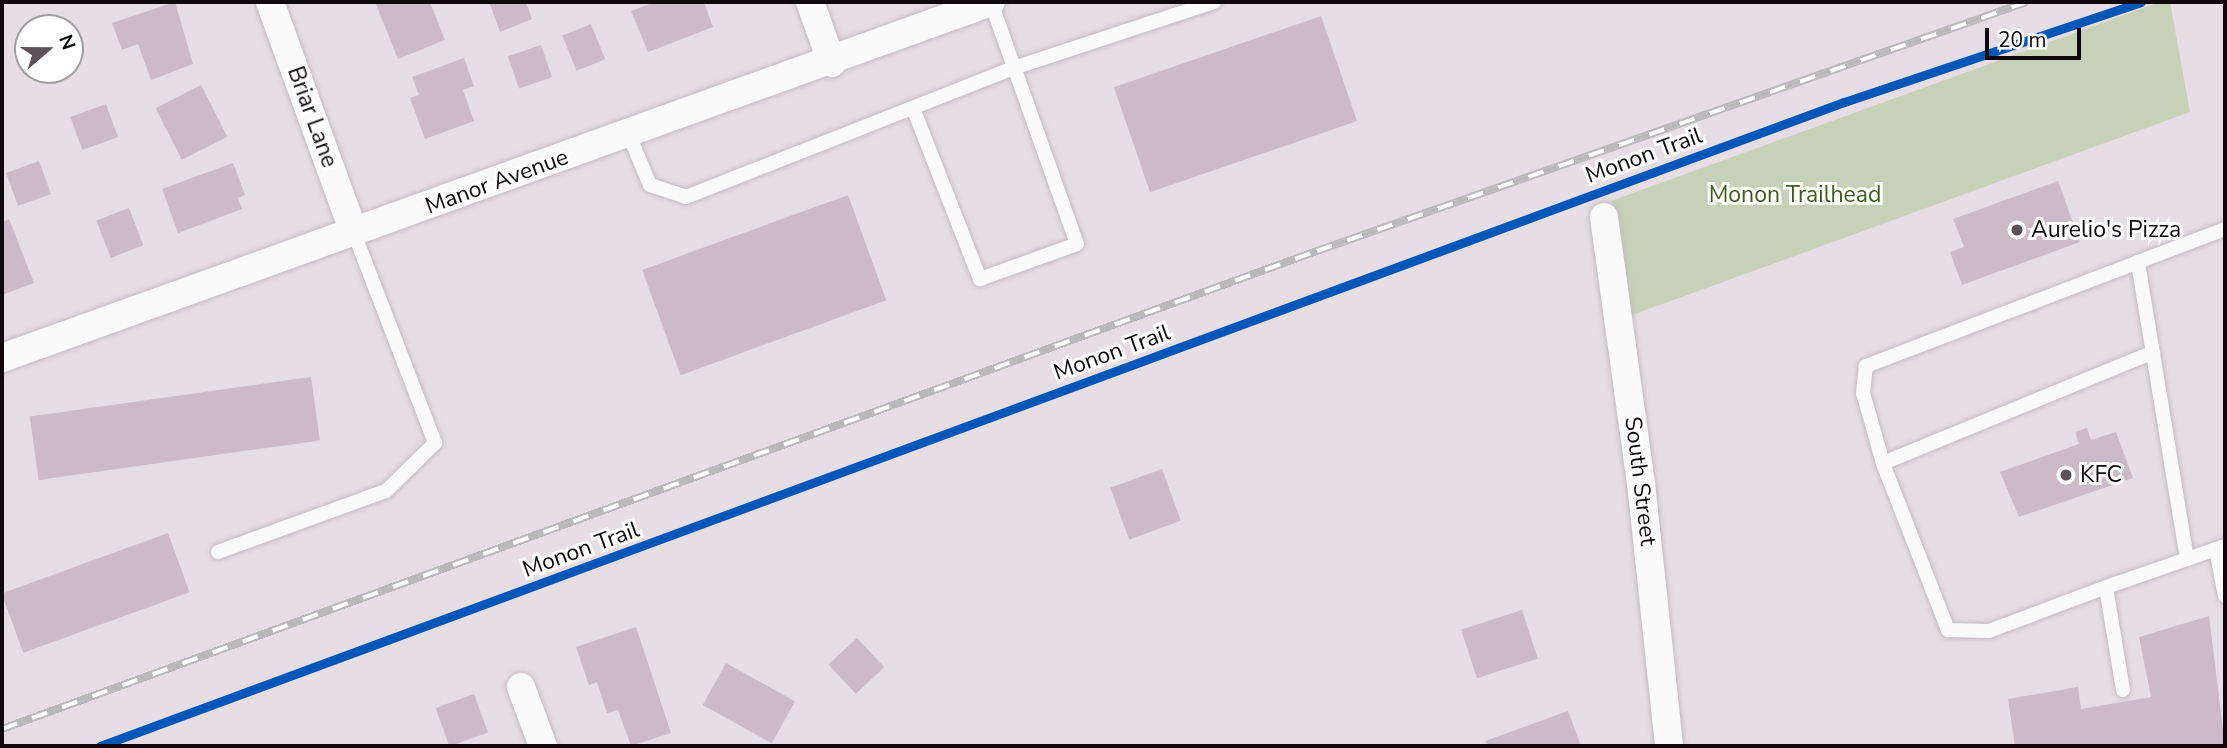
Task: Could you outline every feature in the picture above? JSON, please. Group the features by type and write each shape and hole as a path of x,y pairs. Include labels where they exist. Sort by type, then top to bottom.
{"street":[{"name":"Briar Lane","path":"270,2 354,233"},
{"path":"810,2 832,63"},
{"name":"Manor Avenue","path":"2,358 832,63 991,2"},
{"name":"South Street","path":"1604,218 1642,483 1669,746"},
{"path":"521,687 543,746"}],"lane":[{"path":"913,108 980,279 1077,244 991,2"},
{"path":"629,135 650,185 686,197 1014,68 1214,2"},
{"path":"2225,229 1866,366 1863,393 1883,463 1948,630 1989,631 2220,548 2225,596"},
{"path":"218,552 386,491 435,443 354,233"},
{"path":"2138,261 2187,559"},
{"path":"1883,463 2152,352"},
{"path":"2106,587 2123,690"}],"green space":[{"name":"Monon Trailhead","path":"2160,2 2170,2 2190,112 1624,318 1611,201"}],"building":[{"path":"175,2 193,64 151,80 138,44 122,50 112,23"},
{"path":"375,2 430,2 445,40 398,59"},
{"path":"489,2 526,2 532,19 500,32"},
{"path":"655,2 704,2 713,27 648,52 631,11"},
{"path":"1321,16 1357,121 1150,192 1114,87"},
{"path":"591,24 605,59 576,71 562,36"},
{"path":"541,45 552,77 519,89 508,56"},
{"path":"464,58 474,86 463,90 474,121 425,139 410,98 419,95 412,77"},
{"path":"201,85 227,137 182,160 156,108"},
{"path":"106,104 118,137 82,150 70,117"},
{"path":"39,161 51,194 18,206 6,173"},
{"path":"233,163 245,195 238,198 242,209 178,233 162,189"},
{"name":"Aurelio's Pizza","path":"2058,181 2080,242 1962,285 1950,252 1964,247 1953,219"},
{"path":"848,195 886,300 681,375 642,270"},
{"path":"129,208 143,245 111,258 96,221"},
{"path":"9,219 34,283 2,295 2,222"},
{"path":"311,377 320,440 39,480 30,417"},
{"name":"KFC","path":"2087,428 2091,440 2116,432 2133,478 2019,517 2000,472 2079,444 2075,432"},
{"path":"1162,469 1181,521 1129,539 1110,488"},
{"path":"168,533 190,592 23,653 2,593"},
{"path":"1522,610 1538,659 1477,678 1461,630"},
{"path":"2209,616 2225,746 2015,746 2008,699 2078,687 2081,709 2151,697 2139,637"},
{"path":"636,627 671,733 631,746 618,710 607,713 597,682 589,685 576,647"},
{"path":"857,638 884,667 856,694 828,665"},
{"path":"726,663 795,701 772,743 703,705"},
{"path":"474,694 488,733 449,746 435,708"},
{"path":"1568,711 1581,746 1487,746 1485,741"}],"railway":[{"path":"2,729 1317,251 2027,2"}],"cycle path":[{"name":"Monon Trail","path":"100,746 1844,102 2141,2"}],"place":[{"name":"Aurelio's Pizza","path":"2017,230"},
{"name":"KFC","path":"2066,475"}]}
